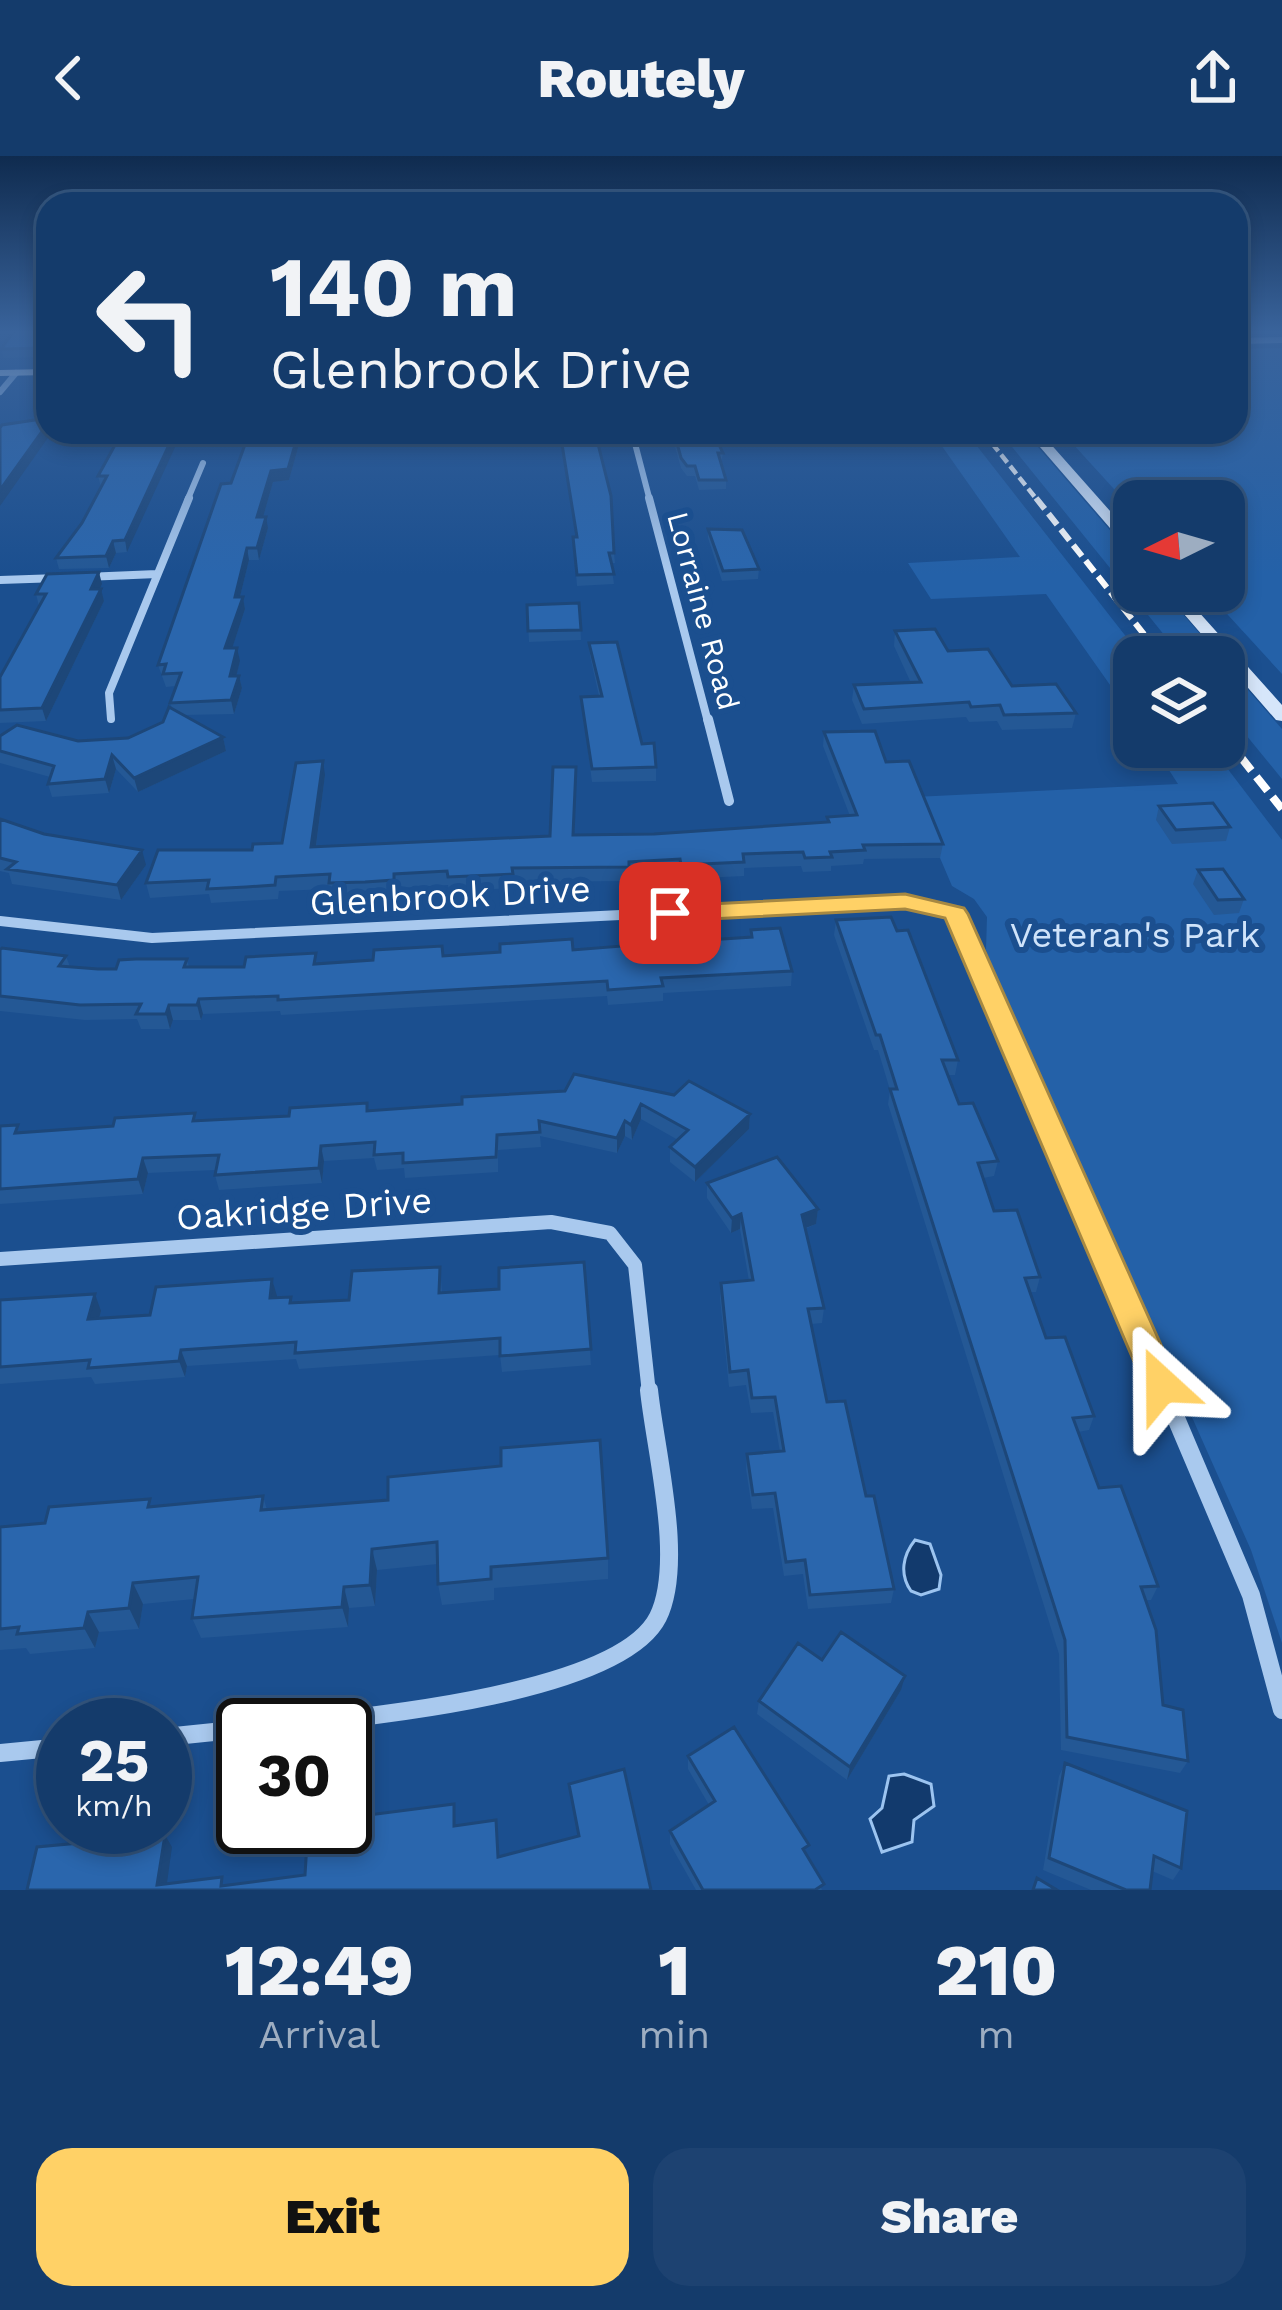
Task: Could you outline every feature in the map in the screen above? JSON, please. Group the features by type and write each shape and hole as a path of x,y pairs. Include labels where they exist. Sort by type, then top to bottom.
{"street":[{"name":"Lorraine Road","path":"635,444 729,801"},
{"path":"1044,444 1113,523"},
{"path":"111,718 109,693 202,463"},
{"path":"0,580 157,574"},
{"path":"1190,612 1282,716"},
{"name":"Glenbrook Drive","path":"0,921 152,938 905,901 955,914 1218,1514 1250,1595 1282,1710"},
{"name":"Oakridge Drive","path":"0,1258 551,1222 610,1233 635,1265 668,1571 656,1624 619,1658 520,1688 372,1717"},
{"path":"0,1753 36,1750"}],"green space":[{"path":"1248,412 1282,412 1282,674 1225,612 1245,612 1245,480 1113,480 1113,488 1073,444 1248,444"},
{"path":"940,444 975,444 1126,636 1113,636 1113,689 1046,594 931,599 908,563 1020,557"},
{"path":"1010,444 1035,444 1113,534 1113,572"},
{"path":"1146,612 1181,612 1202,636 1165,636"},
{"path":"1245,686 1282,729 1282,779 1245,734"},
{"name":"Veteran's Park","path":"1168,768 1227,768 1282,840 1282,1643 1251,1550 992,967 986,950 987,917 974,899 952,886 914,797 1178,784"}],"shaded area":[{"path":"915,1540 930,1544 941,1575 939,1589 921,1595 911,1591 904,1571"},
{"path":"904,1774 931,1784 934,1806 914,1820 912,1842 882,1852 870,1819 882,1808 889,1776"}],"building":[{"path":"36,420 36,440 0,490 0,428"},
{"path":"169,444 125,540 113,541 106,556 56,558 107,476 98,476 115,445"},
{"path":"245,444 295,444 288,469 271,471 257,517 266,517 257,548 247,548 235,597 243,597 225,648 237,648 230,676 239,676 231,700 170,703 181,673 163,674 166,664 158,665 221,484 231,483"},
{"path":"562,444 598,444 611,496 614,553 609,553 614,574 577,575 573,537 577,537"},
{"path":"677,444 719,444 726,480 699,480 695,466 687,466"},
{"path":"708,529 742,530 759,569 723,571"},
{"path":"99,572 91,589 101,589 42,708 0,710 0,677 46,594 36,594 47,574"},
{"path":"579,603 581,630 528,631 527,605"},
{"path":"935,629 948,651 988,649 1012,686 1056,684 1076,713 1004,715 1000,705 971,707 969,702 864,709 854,685 921,682 895,631"},
{"path":"617,642 642,744 654,743 656,767 592,769 581,697 602,696 589,643"},
{"path":"169,707 223,737 134,778 112,755 105,779 48,784 54,766 0,751 0,736 17,725 78,741 128,738 163,722"},
{"path":"875,731 886,762 909,761 943,844 863,845 865,850 830,852 832,857 805,858 803,852 743,854 744,862 681,865 680,859 629,862 629,867 512,868 513,874 394,874 394,880 365,882 329,883 330,874 276,877 275,885 207,889 209,880 146,883 158,850 252,850 253,844 282,843 296,763 323,761 311,847 550,836 553,767 576,767 573,835 654,834 829,822 827,817 857,815 824,732"},
{"path":"1213,803 1230,827 1176,830 1159,806"},
{"path":"0,819 44,834 142,850 117,885 7,869 16,862 0,858"},
{"path":"1223,869 1244,899 1218,900 1198,870"},
{"path":"891,917 897,931 908,930 958,1060 942,1060 959,1104 973,1103 998,1161 978,1163 994,1211 1017,1210 1040,1277 1025,1278 1046,1338 1065,1337 1094,1416 1073,1418 1099,1488 1121,1486 1158,1586 1141,1587 1156,1630 1163,1705 1183,1710 1188,1761 1067,1737 1065,1640 890,1089 897,1089 880,1035 876,1035 836,920"},
{"path":"780,928 792,971 661,978 663,986 608,990 607,981 278,1000 278,996 199,999 197,1005 169,1005 166,1014 136,1014 141,1004 80,1005 0,996 2,948 66,956 59,966 116,969 119,960 187,959 184,967 244,967 246,957 316,953 314,964 373,960 374,950 442,946 443,956 500,952 500,944 572,939 573,950 623,946 622,936 691,933 693,941 752,937 751,930"},
{"path":"574,1074 674,1095 689,1081 750,1114 695,1167 670,1147 688,1130 641,1104 631,1125 625,1121 617,1138 539,1121 540,1132 497,1135 496,1157 403,1163 403,1153 374,1155 375,1142 321,1146 319,1168 215,1175 219,1155 143,1158 138,1179 0,1189 0,1126 18,1125 15,1133 113,1126 115,1118 195,1113 193,1121 289,1116 290,1108 367,1103 367,1111 462,1104 462,1097 565,1091"},
{"path":"777,1157 818,1209 802,1215 824,1308 808,1309 827,1402 845,1401 866,1496 874,1496 894,1589 810,1595 805,1560 786,1562 775,1493 753,1495 747,1454 784,1451 775,1397 752,1398 748,1370 730,1372 721,1283 753,1280 741,1214 732,1218 707,1183"},
{"path":"584,1262 591,1349 500,1356 500,1338 295,1353 296,1342 181,1350 179,1361 88,1368 90,1360 0,1367 0,1300 95,1294 88,1319 150,1315 156,1287 272,1279 270,1298 291,1297 290,1303 349,1300 352,1271 440,1267 439,1293 499,1289 499,1268"},
{"path":"600,1440 608,1558 491,1567 491,1579 438,1584 437,1542 372,1549 370,1585 344,1587 342,1607 192,1618 198,1577 133,1583 129,1608 88,1612 84,1628 17,1634 19,1627 0,1629 0,1527 45,1523 49,1507 150,1499 148,1507 263,1496 261,1510 388,1500 388,1477 501,1466 501,1448"},
{"path":"841,1632 905,1676 850,1767 759,1701 798,1643 822,1660"},
{"path":"734,1727 809,1845 803,1849 824,1884 815,1890 703,1890 670,1831 715,1801 688,1756"},
{"path":"1065,1763 1187,1811 1181,1868 1154,1856 1150,1890 1126,1890 1049,1858"},
{"path":"624,1769 651,1890 27,1890 36,1851 162,1854 157,1885 222,1877 221,1886 305,1875 306,1854 372,1854 372,1815 454,1804 454,1826 496,1820 498,1857 579,1836 569,1784"},
{"path":"1037,1878 1057,1890 1033,1890"}],"railway":[{"path":"993,444 1038,501"},
{"path":"1036,498 1145,636"},
{"path":"1245,762 1282,809"}],"route":[{"path":"670,913 905,901 955,914 1162,1385"}]}
